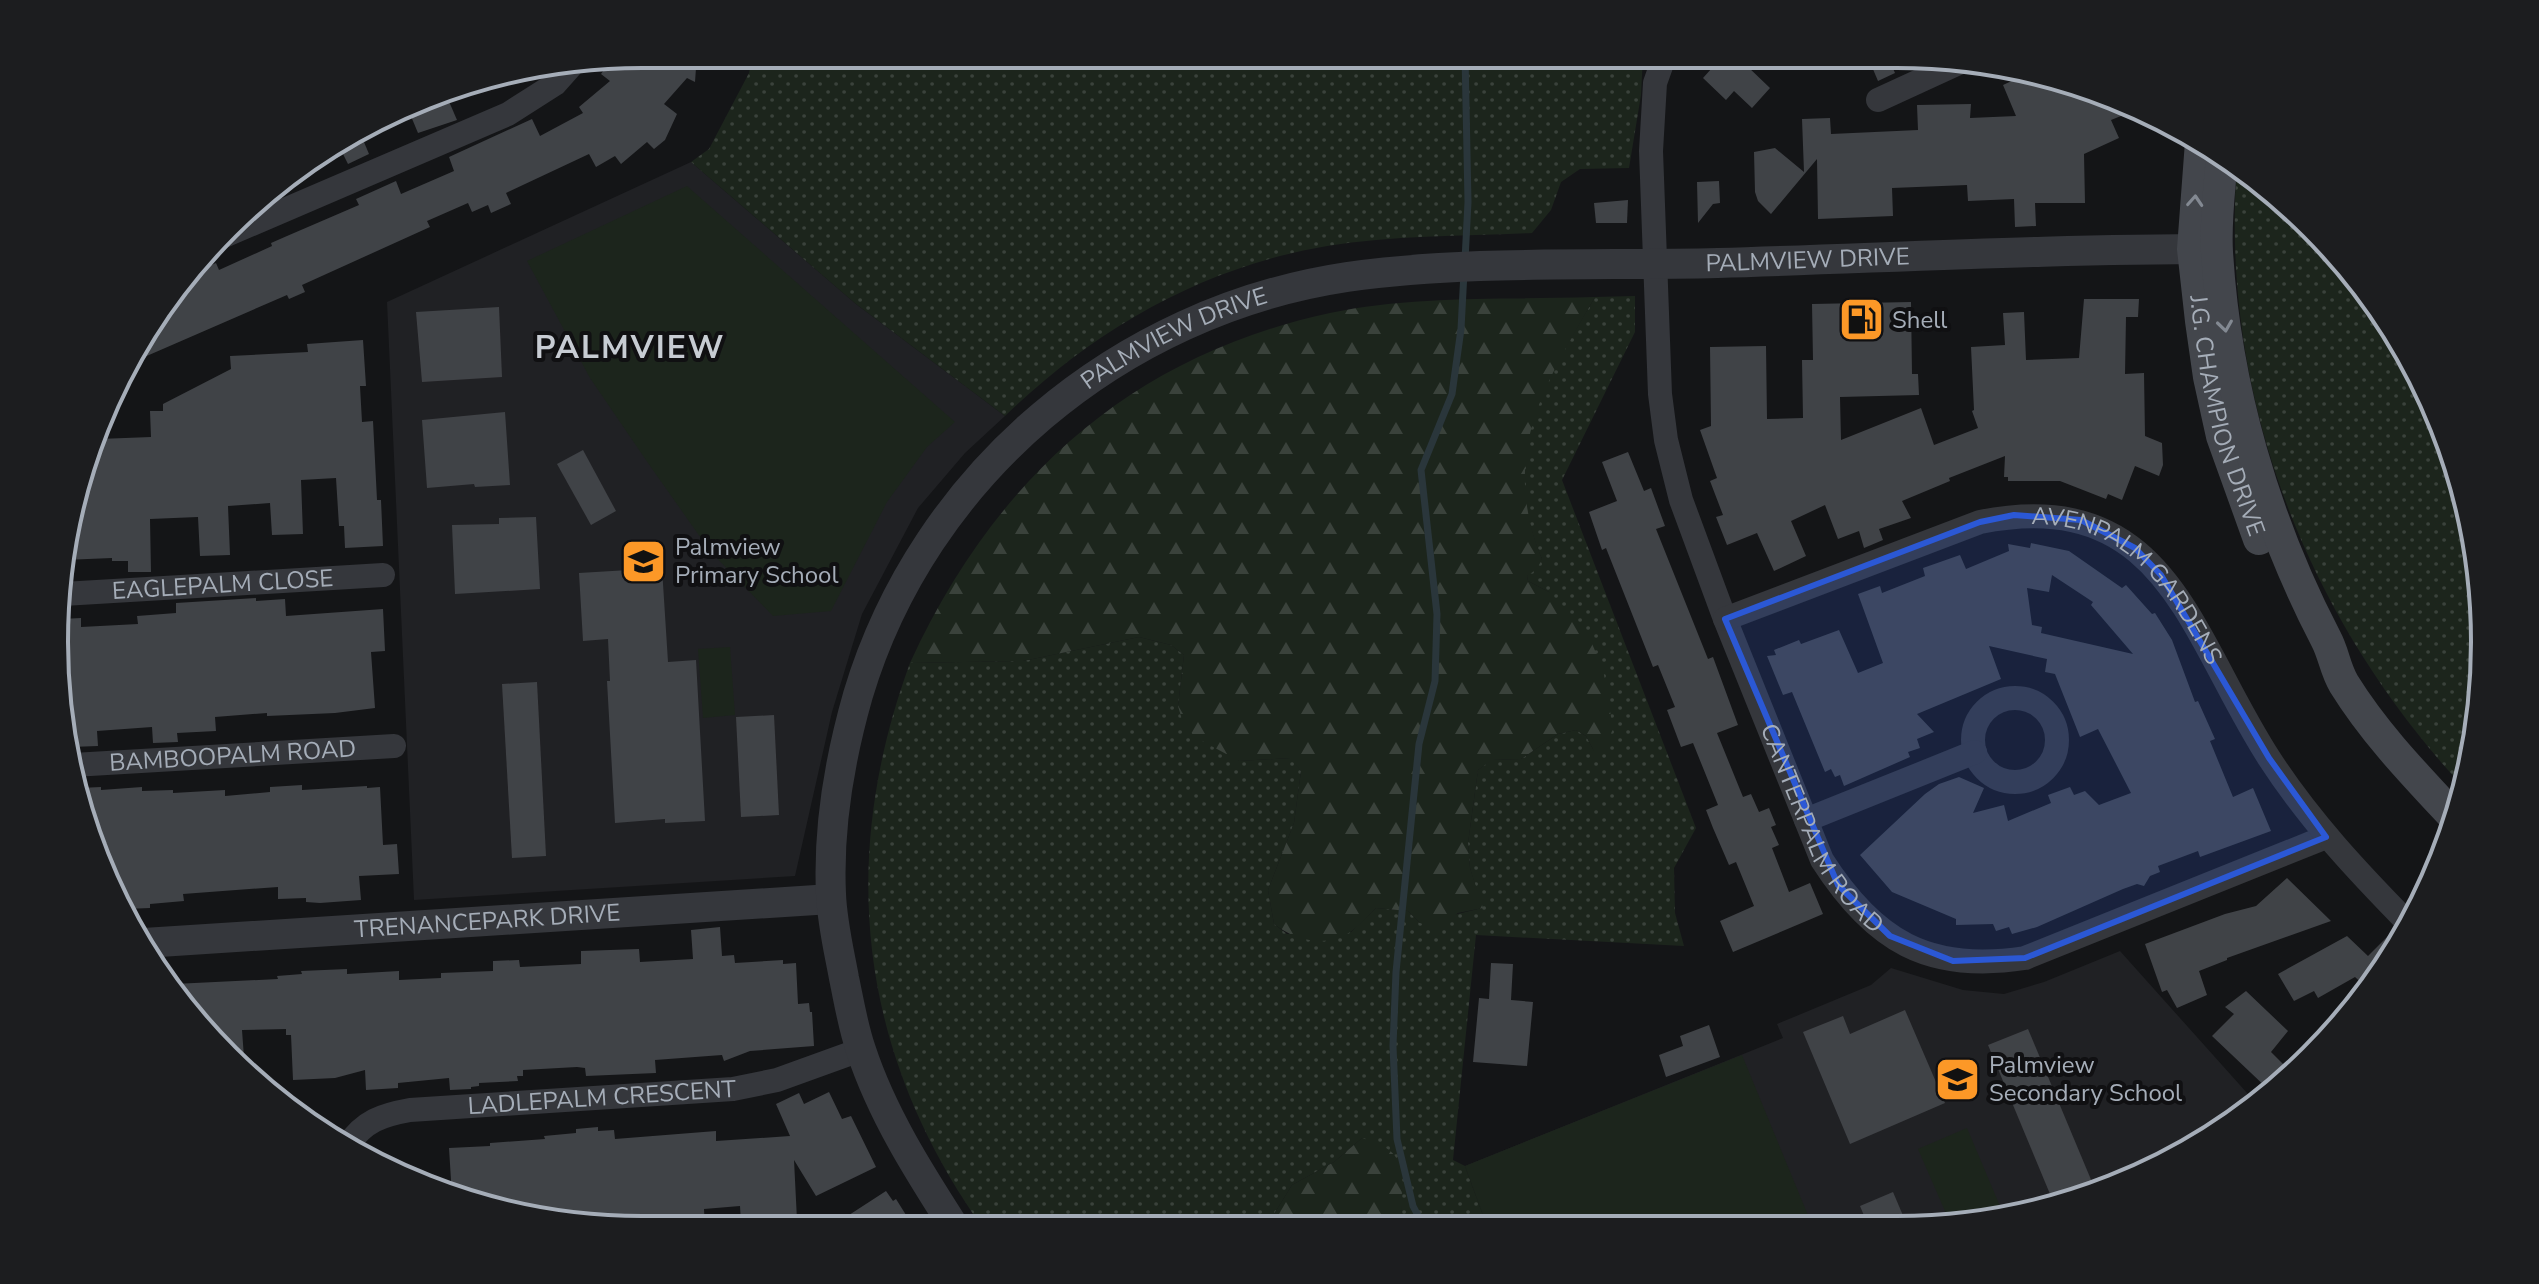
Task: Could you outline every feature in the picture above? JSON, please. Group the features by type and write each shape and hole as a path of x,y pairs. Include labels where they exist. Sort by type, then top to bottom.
{"main road":[{"name":"J.G. CHAMPION DRIVE","path":"2202,156 2209,377 2222,436 2237,483 2264,552 2324,661 2335,667 2391,749 2446,808"},
{"name":"J.G. CHAMPION DRIVE","path":"2205,249 2220,168"}],"street":[{"name":"CANTERPALM ROAD","path":"1660,68 1651,115 1660,394 1666,440 1681,500 1725,619 1822,860 1838,885 1865,915 1890,936 1919,952 1953,961 1992,963 2025,958 2326,837"},
{"path":"1878,100 1943,70"},
{"path":"246,226 508,114 555,84 564,73"},
{"name":"PALMVIEW DRIVE","path":"947,1216 892,1122 860,1050 831,899 831,856 839,782 852,717 869,660 893,604 920,556 963,496 1008,445 1065,396 1138,348 1208,315 1255,296 1347,277 1488,267 2205,249"},
{"name":"AVENPALM GARDENS","path":"1725,619 1980,522 2014,515 2046,515 2081,520 2107,531 2135,548 2161,575 2180,601 2269,758 2326,837 2401,916"},
{"name":"EAGLEPALM CLOSE","path":"70,594 383,575"},
{"name":"BAMBOOPALM ROAD","path":"82,764 394,746"},
{"path":"1806,820 1975,752"},
{"name":"TRENANCEPARK DRIVE","path":"153,942 831,899"},
{"name":"LADLEPALM CRESCENT","path":"354,1138 367,1123 385,1115 410,1110 733,1089 777,1080 860,1050"}],"highlighted area":[{"path":"2014,515 2081,520 2135,548 2161,575 2269,758 2326,837 2025,958 1953,961 1890,936 1838,885 1725,619 1980,522"}],"shaded area":[{"name":"Palmview Primary School","path":"691,162 856,304 1005,416 965,453 918,508 862,614 832,712 795,876 414,900 387,302"},
{"name":"Palmview Secondary School","path":"2120,951 2249,1095 2184,1139 2117,1172 2046,1196 1972,1211 1897,1216 1483,1216 1465,1166 1783,1038 1777,1024 1871,985 1891,968 1963,990 2004,994 2044,982"}],"green space":[{"path":"750,68 1642,68 1629,168 1580,169 1561,182 1551,210 1532,233 1352,242 1281,256 1237,269 1153,306 1113,330 1076,356 1005,416 856,304 691,162 709,149"},
{"path":"2237,180 2303,236 2352,293 2394,355 2427,422 2441,457 2460,530 2470,604 2470,680 2455,776 2410,724 2361,654 2319,579 2286,501 2260,420 2243,336 2235,251"},
{"path":"687,186 955,422 927,447 887,502 831,611 773,616 710,551 590,378 527,261"},
{"path":"1635,296 1635,332 1562,480 1696,828 1674,868 1675,913 1684,946 1476,935 1453,1160 1465,1166 1483,1216 1402,1216 1401,1183 1362,1138 1334,1162 1292,1185 1273,1216 975,1216 941,1162 909,1094 886,1025 873,955 868,883 873,811 887,737 910,663 1023,661 1139,637 1171,645 1184,655 1178,706 1239,761 1291,758 1301,771 1294,823 1268,890 1274,924 1287,934 1351,932 1376,908 1408,911 1420,923 1482,908 1470,868 1468,843 1478,770 1491,760 1521,759 1558,734 1576,730 1586,736 1594,751 1549,592 1528,581 1527,576 1542,559 1532,531 1523,480 1524,456 1537,408 1595,297"},
{"path":"1595,297 1544,391 1533,422 1526,453 1525,486 1530,521 1542,559 1537,569 1527,576 1528,581 1549,592 1586,630 1603,669 1613,729 1603,751 1594,751 1586,736 1576,730 1558,734 1521,759 1492,760 1478,770 1468,843 1470,868 1483,908 1458,913 1436,929 1420,923 1408,911 1376,908 1351,931 1338,938 1319,941 1290,934 1274,924 1268,890 1294,823 1301,771 1290,758 1239,761 1195,737 1183,723 1178,706 1184,655 1171,645 1139,637 1023,661 910,663 944,597 983,537 1027,483 1076,436 1131,394 1192,360 1258,333 1363,307 1462,299"},
{"path":"730,647 735,715 703,718 698,649"},
{"path":"1742,1055 1808,1216 1483,1216 1465,1166"},
{"path":"1967,1128 2000,1206 1946,1214 1918,1149"},
{"path":"1362,1138 1388,1149 1398,1163 1402,1216 1273,1216 1292,1185 1334,1162"}],"building":[{"path":"696,68 695,82 687,78 664,104 677,114 665,140 654,149 647,142 621,164 615,156 596,167 589,154 506,193 511,204 491,213 488,205 472,212 468,203 427,221 430,227 302,285 305,292 289,299 287,295 144,357 165,323 208,266 216,263 219,270 272,246 271,243 359,205 356,199 396,181 401,194 454,171 449,157 532,119 540,136 583,113 579,107 610,81 601,74 605,69"},
{"path":"1712,68 1749,68 1770,88 1752,108 1734,91 1726,100 1703,78"},
{"path":"1872,68 1893,68 1895,73 1878,81"},
{"path":"2014,80 2046,88 2124,115 2111,120 2119,138 2084,154 2085,203 2035,203 2036,226 2015,227 2014,199 1968,201 1967,185 1892,188 1893,216 1818,219 1817,159 1771,214 1758,201 1754,152 1775,148 1804,172 1802,119 1830,118 1831,134 1918,130 1917,105 1971,104 1970,118 2016,116 2003,85"},
{"path":"449,101 457,120 418,133 411,117"},
{"path":"363,140 369,154 348,164 342,153"},
{"path":"1719,181 1720,203 1713,204 1698,223 1697,182"},
{"path":"1628,200 1627,223 1596,223 1594,203"},
{"path":"2084,299 2139,299 2138,317 2126,317 2125,374 2144,373 2145,436 2162,443 2163,465 2159,476 2135,466 2122,500 2108,494 2106,499 2060,481 2008,481 2008,477 2004,477 2005,456 1902,501 1911,518 1879,529 1883,540 1864,548 1859,531 1838,539 1825,505 1791,521 1806,556 1774,571 1757,533 1727,545 1716,517 1723,515 1710,481 1717,478 1700,430 1711,426 1710,347 1766,346 1767,419 1803,418 1802,360 1813,360 1812,304 1911,302 1912,374 1918,374 1919,395 1840,397 1841,440 1921,408 1934,445 1978,428 1972,411 1971,347 2005,345 2003,313 2024,312 2026,360 2079,358"},
{"path":"499,307 502,377 422,382 416,312"},
{"path":"363,340 366,386 360,386 362,422 373,421 383,546 345,548 344,526 339,526 336,478 301,480 303,534 272,535 270,503 228,506 230,555 200,556 198,517 150,519 151,572 128,572 128,561 112,561 112,558 74,560 88,493 105,439 151,437 150,411 163,411 163,404 231,369 230,356 308,352 307,344"},
{"path":"505,412 510,485 427,488 422,420"},
{"path":"583,450 616,511 591,525 557,464"},
{"path":"1628,452 1644,491 1651,488 1665,526 1656,529 1708,659 1713,657 1738,725 1717,733 1743,797 1751,794 1759,812 1769,808 1776,825 1771,827 1779,845 1772,848 1789,892 1810,883 1823,914 1733,952 1720,921 1754,906 1736,862 1729,865 1713,828 1706,810 1718,805 1693,743 1681,747 1667,710 1675,707 1658,665 1653,667 1606,548 1602,550 1589,512 1617,501 1602,462"},
{"path":"536,517 540,589 455,594 452,525 499,524 499,518"},
{"path":"2031,543 2069,551 2122,588 2126,585 2152,614 2155,613 2172,640 2195,702 2198,701 2215,739 2210,741 2233,797 2253,788 2271,831 2200,857 2198,851 2158,866 2160,872 2150,876 2144,886 2137,884 2123,889 2037,927 2012,934 2009,927 1996,931 1993,924 1956,925 1956,919 1892,892 1860,855 1925,794 1939,784 1959,777 1984,788 1973,813 2004,805 2008,821 2051,803 2048,795 2070,787 2074,795 2085,791 2099,805 2131,793 2098,729 2080,737 2055,674 2045,672 2047,659 1989,646 2001,679 1917,714 1934,732 1917,739 1920,748 1908,752 1910,757 1844,786 1840,775 1835,777 1831,769 1825,772 1792,692 1783,695 1767,656 1776,655 1774,650 1799,640 1801,644 1839,630 1858,673 1883,663 1858,594 1880,586 1882,593 1925,576 1923,568 1960,555 1966,569 2009,551 2008,544 2030,548","holes":["2052,575 2093,602 2091,605 2133,654 2041,633 2042,627 2032,625 2027,588 2049,592"]},
{"path":"662,568 668,662 696,660 705,821 665,823 665,819 615,823 607,681 610,681 608,639 583,641 579,573"},
{"path":"285,599 286,616 383,609 385,651 371,652 375,708 335,713 215,717 216,731 177,733 178,742 153,743 152,727 97,731 98,746 78,747 69,680 69,619 81,618 81,627 138,624 137,616 176,613 176,603"},
{"path":"537,682 546,856 512,858 502,684"},
{"path":"774,715 779,815 741,817 736,717"},
{"path":"302,785 302,790 380,787 383,845 397,844 399,874 359,876 361,900 320,903 306,902 306,898 278,899 278,887 183,894 184,901 134,909 98,827 87,788 101,787 101,790 142,787 142,791 173,790 173,793 225,790 225,796 270,792 270,787"},
{"path":"2287,878 2331,921 2199,971 2207,995 2177,1008 2167,990 2162,992 2145,944 2225,914 2256,906"},
{"path":"720,927 722,956 734,955 735,963 783,960 783,964 796,963 798,1004 809,1003 814,1046 750,1051 724,1061 722,1055 655,1060 656,1073 586,1076 585,1068 577,1067 523,1070 523,1076 517,1076 518,1081 479,1083 471,1089 450,1090 449,1078 398,1083 398,1088 366,1090 365,1070 335,1078 293,1080 291,1035 286,1035 286,1029 242,1030 244,1055 210,1020 182,984 278,979 277,976 302,974 301,971 347,969 347,974 399,971 399,980 441,978 441,973 493,971 493,961 519,960 520,967 581,964 581,951 639,949 640,962 693,959 691,930"},
{"path":"2392,932 2359,981 2355,977 2318,998 2314,991 2294,1001 2278,974 2347,936 2368,956"},
{"path":"1491,963 1513,964 1511,1000 1533,1002 1527,1066 1473,1062 1479,998 1489,999"},
{"path":"2246,991 2288,1031 2271,1052 2284,1065 2263,1084 2212,1036 2234,1014 2225,1007"},
{"path":"1905,1010 1945,1103 1850,1144 1803,1032 1843,1016 1850,1034"},
{"path":"1709,1025 1720,1057 1666,1077 1659,1055 1683,1046 1680,1036"},
{"path":"2028,1029 2092,1182 2050,1195 1988,1045"},
{"path":"829,1092 842,1119 851,1116 876,1167 816,1196 794,1160 797,1216 741,1216 740,1206 704,1209 704,1216 604,1215 530,1205 451,1184 449,1148 545,1139 544,1136 598,1127 598,1131 614,1130 615,1139 716,1131 716,1141 790,1136 776,1104 799,1093 804,1104"},
{"path":"886,1191 893,1201 896,1199 906,1215 904,1216 847,1216"},
{"path":"1893,1192 1903,1216 1864,1216 1860,1206"}],"waterway":[{"path":"1465,68 1468,202 1465,260"},
{"path":"1418,1216 1397,1139 1393,1046 1396,972 1419,744 1435,681 1437,614 1421,470 1452,394 1461,329 1464,272"}],"place":[{"name":"Shell","path":"1861,320"},
{"name":"Palmview Primary School","path":"644,561"},
{"name":"Palmview Secondary School","path":"1958,1079"}],"district":[{"name":"PALMVIEW","path":"630,347"}]}
